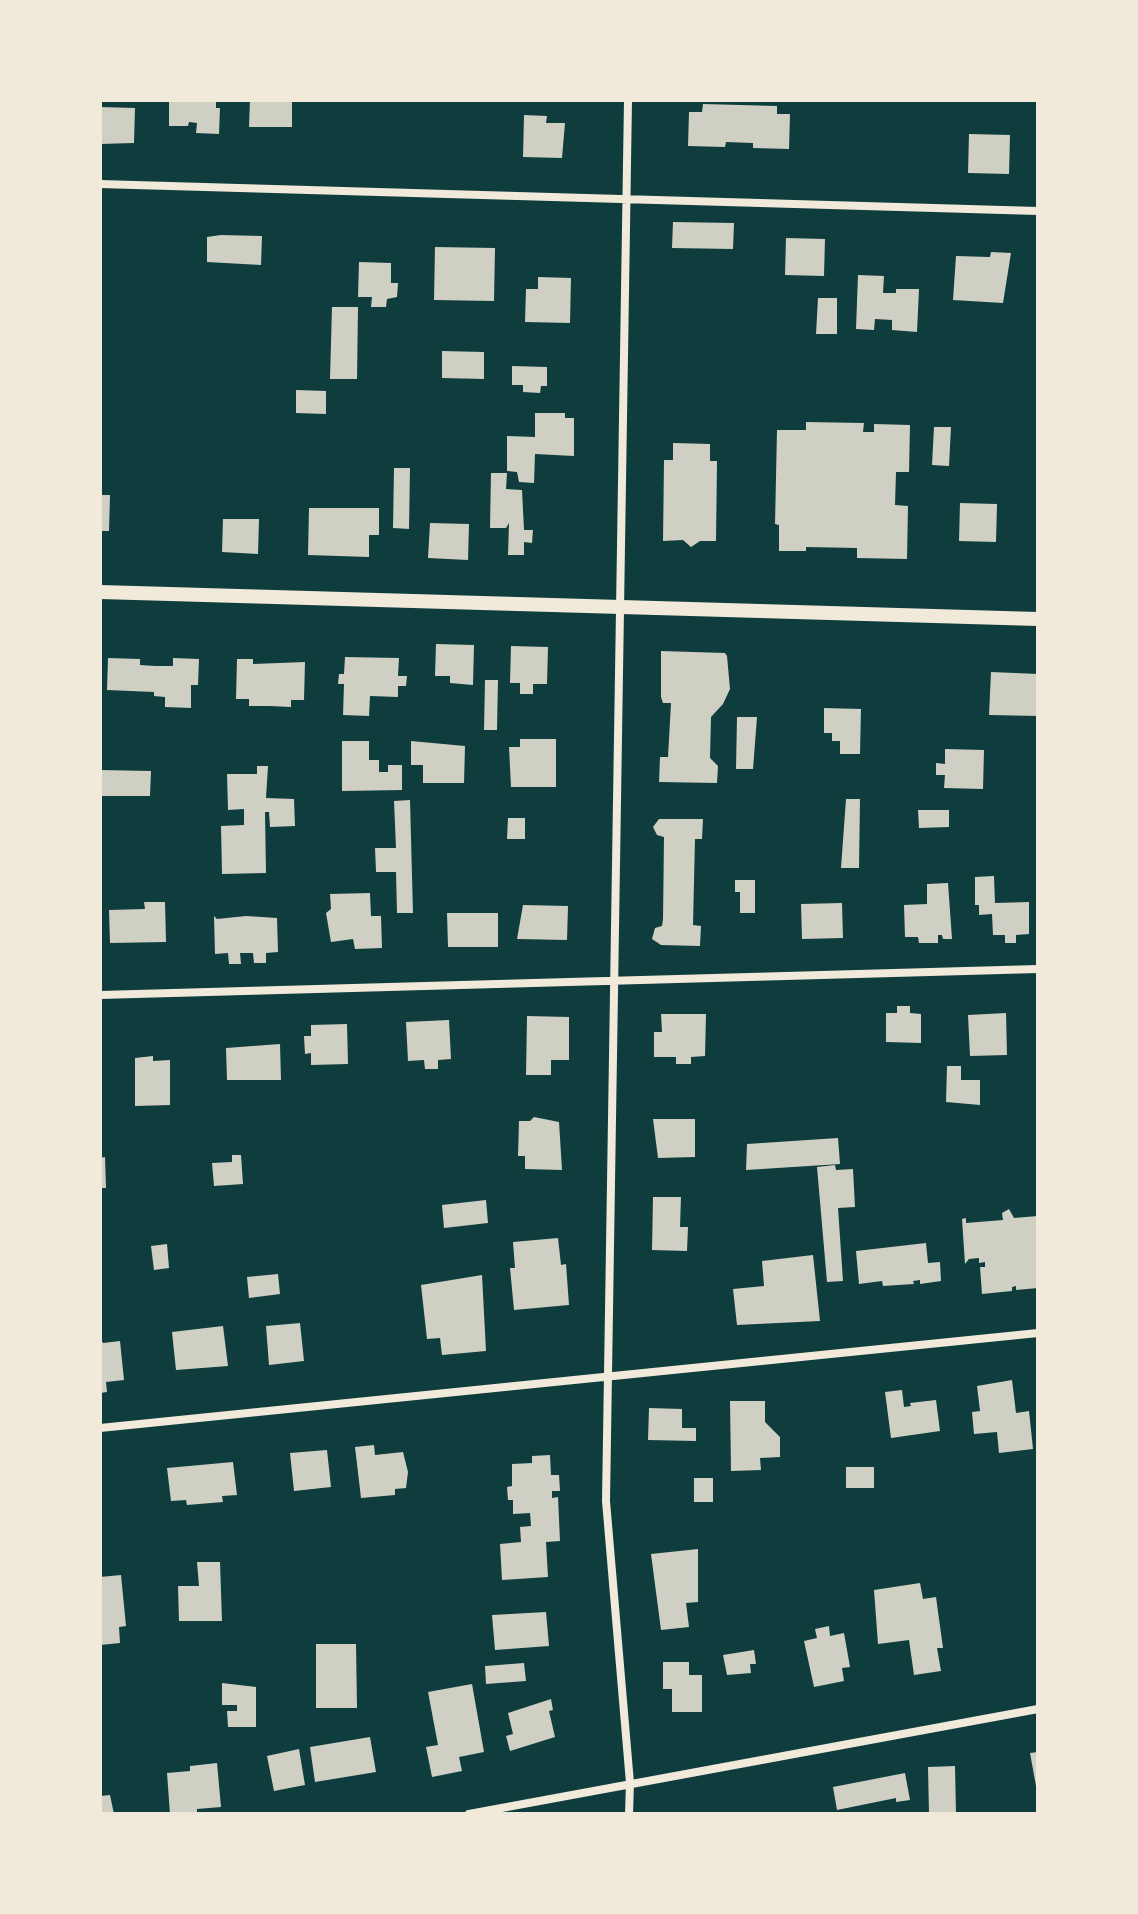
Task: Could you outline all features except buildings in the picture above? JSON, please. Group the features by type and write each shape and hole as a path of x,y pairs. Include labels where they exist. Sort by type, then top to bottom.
{"street":[{"path":"628,100 612,981 607,1521 630,1783 629,1814"},
{"path":"100,184 1038,211"},
{"path":"100,592 1038,619"},
{"path":"100,995 1038,969"},
{"path":"100,1428 1038,1333"},
{"path":"469,1814 1038,1709"}]}
